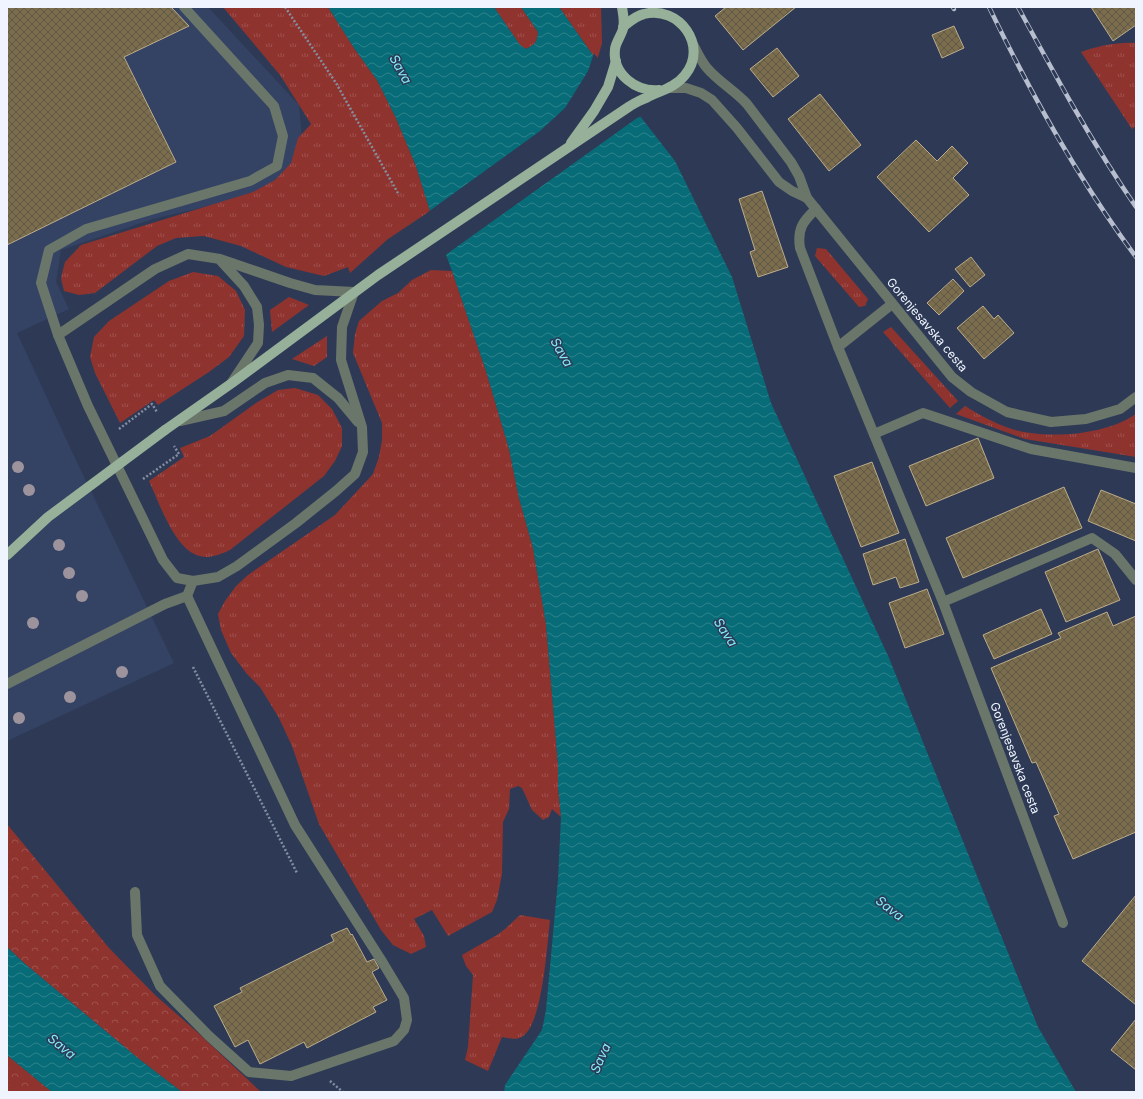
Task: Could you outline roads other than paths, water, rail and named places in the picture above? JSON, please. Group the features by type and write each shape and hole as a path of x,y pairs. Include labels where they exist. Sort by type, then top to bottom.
{"main road":[{"path":"622,7 623,27 615,49 616,61 621,72 629,82 639,88 651,91 666,89"},
{"path":"7,555 48,518 165,430 180,421 378,275 630,106 666,89 686,75 691,65 693,44 684,25 676,18 662,10 643,14 632,19 623,27"},
{"path":"564,151 594,111 608,87 616,61"}],"street":[{"path":"58,335 155,268 188,254 220,259 315,290 354,292 342,327 341,360 362,427 364,452 355,474 302,518 237,566 218,577 194,581 177,578 162,560 88,406 58,335 40,283 50,250 86,229 250,181 277,166 283,136 274,106 184,7"},
{"name":"Gorenjesavska cesta","path":"693,44 700,58 708,69 747,104 791,162 799,176 807,198 952,377 971,392 1007,412 1052,422 1086,419 1120,409 1136,397"},
{"name":"Gorenjesavska cesta","path":"666,89 686,88 701,93 712,100 779,182 792,191 807,198"},
{"name":"Gorenjesavska cesta","path":"816,209 806,218 799,237 800,248 838,347 943,602 1063,923"},
{"path":"220,259 244,286 257,307 259,325 258,343 232,382"},
{"path":"838,347 892,304"},
{"path":"180,421 224,411 265,383 288,375 313,378 338,398 362,427"},
{"path":"874,434 923,413 1031,449 1136,468"},
{"path":"943,602 1092,538 1115,554 1136,580"},
{"path":"7,684 165,604 186,596 194,581"},
{"path":"135,892 137,935 160,986 209,1036 249,1072 291,1076 394,1041 404,1030 407,1020 404,998 295,825 186,596"}],"water":[{"name":"Sava","path":"328,7 494,7 520,45 526,49 535,43 538,32 521,7 559,7 597,61 675,161 732,277 771,403 889,658 1038,1027 1076,1092 504,1092 505,1085 542,1030 546,1010 558,880 561,817 546,624 533,548 519,498 509,449 486,371 430,211 416,166 396,118 377,80 354,48"},
{"name":"Sava","path":"7,947 24,963 139,1059 182,1092 52,1092 7,1055"}],"railway":[{"path":"989,7 1056,135 1094,197 1136,257"},
{"path":"1018,7 1089,134 1136,207"}]}
